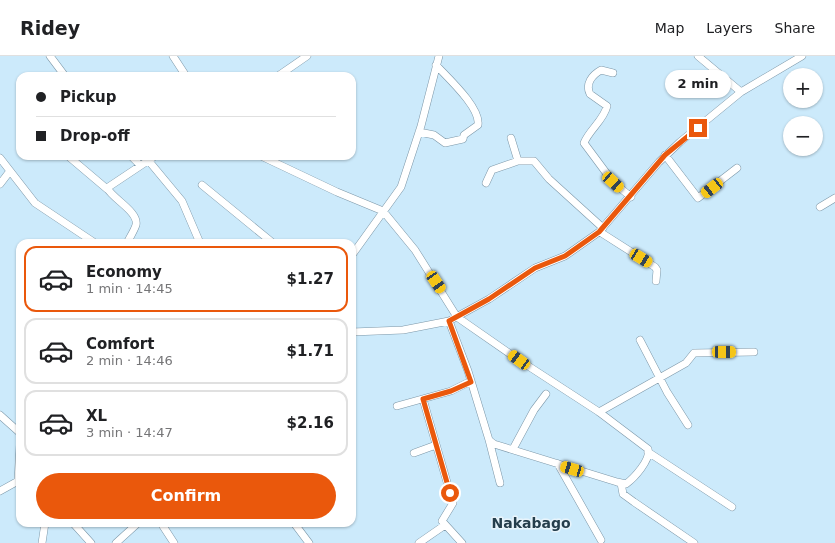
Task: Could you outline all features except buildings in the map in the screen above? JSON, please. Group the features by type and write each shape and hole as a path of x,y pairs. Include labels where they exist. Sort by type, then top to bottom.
{"street":[{"path":"50,56 61,72"},
{"path":"173,56 183,72"},
{"path":"284,72 307,56"},
{"path":"356,249 383,211 396,196 401,187 419,132 438,56"},
{"path":"698,56 741,92"},
{"path":"356,332 403,330 449,321 489,299 535,268 565,256 601,230 631,197 665,155 741,92 802,56"},
{"path":"419,132 434,135 445,143 449,143 463,139 464,135 478,125 478,116 471,104 436,65"},
{"path":"613,73 600,70 594,74 588,85 590,94 607,106 587,134 584,142 613,182 631,197"},
{"path":"511,138 518,161"},
{"path":"665,155 698,198 737,168"},
{"path":"0,158 38,205 89,239"},
{"path":"73,160 134,214 136,226 129,239"},
{"path":"136,160 140,165"},
{"path":"107,189 148,160"},
{"path":"152,160 182,201 198,239"},
{"path":"269,160 337,192 383,211 415,250 458,317 519,360 599,412 648,449 648,452 732,507"},
{"path":"486,183 492,170 518,161 534,161 549,179 601,230 655,267 657,270 656,280"},
{"path":"0,184 10,171"},
{"path":"202,185 268,239"},
{"path":"820,208 835,198"},
{"path":"449,321 471,382 489,440 500,483"},
{"path":"640,340 659,377 688,425"},
{"path":"599,412 686,363 694,352 754,352"},
{"path":"397,406 451,391 471,382"},
{"path":"513,450 534,410 546,394"},
{"path":"423,399 453,503 442,521 462,543"},
{"path":"0,415 16,429"},
{"path":"489,440 494,444 626,484 636,475 648,452"},
{"path":"414,453 436,445"},
{"path":"558,464 601,540"},
{"path":"621,483 623,494 694,543"},
{"path":"0,491 16,485"},
{"path":"419,543 445,525"},
{"path":"42,543 44,527"},
{"path":"77,527 91,543"},
{"path":"116,543 134,527"},
{"path":"164,527 174,543"},
{"path":"297,527 309,543"}],"district":[{"name":"Nakabago","path":"531,523"}],"route":[{"path":"450,493 423,399 432,395 451,391 471,382 449,321 489,299 535,268 565,256 599,232 631,197 665,155 698,128"}]}
